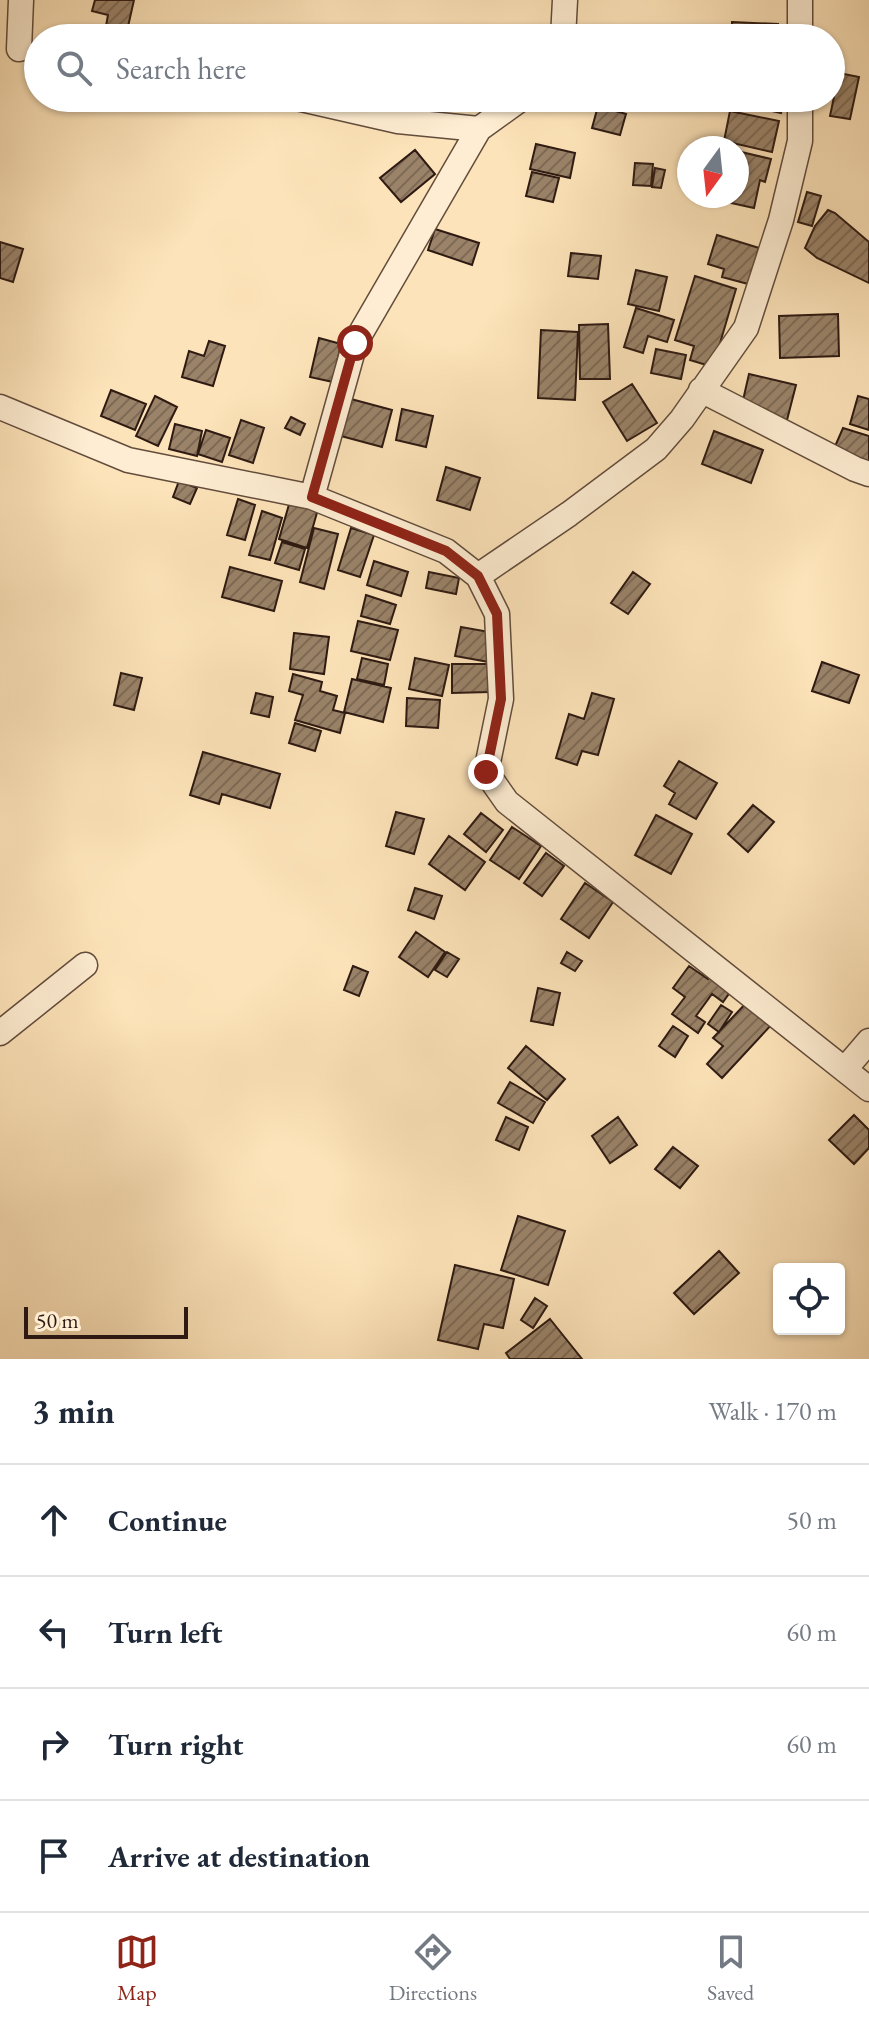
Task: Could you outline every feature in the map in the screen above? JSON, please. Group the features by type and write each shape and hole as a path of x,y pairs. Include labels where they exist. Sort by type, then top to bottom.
{"street":[{"path":"19,49 21,0"},
{"path":"564,24 565,0"},
{"path":"800,0 800,24"},
{"path":"358,112 398,121 479,129"},
{"path":"312,497 355,343 479,129 503,112"},
{"path":"478,576 656,449 682,419 746,328 781,220 800,141 800,112"},
{"path":"701,390 869,474"},
{"path":"0,407 128,460 312,497 446,551 478,576 497,614 501,699 486,772 507,802 869,1089"},
{"path":"0,1033 85,965"},
{"path":"845,1069 869,1041"}],"building":[{"path":"95,0 134,0 129,24 106,24 108,15 92,11"},
{"path":"732,22 778,24 732,24"},
{"path":"845,74 859,77 850,119 830,116 831,112 845,112"},
{"path":"596,112 626,114 620,135 592,128"},
{"path":"730,112 779,121 772,152 749,147 749,136 725,136"},
{"path":"536,144 575,153 570,178 530,169"},
{"path":"415,150 435,174 401,202 380,178"},
{"path":"749,154 771,159 765,182 760,180 754,208 749,207"},
{"path":"635,163 653,164 651,186 633,185"},
{"path":"655,168 665,170 661,188 652,187"},
{"path":"532,172 559,178 553,202 526,196"},
{"path":"807,192 821,196 812,226 798,222"},
{"path":"828,210 869,242 869,283 817,258 805,248 815,226"},
{"path":"435,229 479,243 472,265 428,250"},
{"path":"717,235 759,248 748,284 722,277 724,269 708,264"},
{"path":"0,242 23,249 13,282 0,278"},
{"path":"571,253 601,256 598,279 568,276"},
{"path":"636,270 667,277 659,311 628,304"},
{"path":"695,276 736,289 713,367 690,360 694,346 675,340"},
{"path":"636,308 674,320 667,342 648,336 643,353 624,347"},
{"path":"838,314 839,356 780,358 779,316"},
{"path":"608,324 610,379 580,379 579,325"},
{"path":"541,330 578,332 575,400 538,398"},
{"path":"319,338 341,344 333,382 310,377"},
{"path":"209,341 225,346 213,386 182,377 189,351 204,356"},
{"path":"656,349 686,355 681,379 651,373"},
{"path":"749,374 796,385 787,420 741,409"},
{"path":"632,384 657,423 627,441 603,402"},
{"path":"111,390 146,404 135,430 101,416"},
{"path":"155,396 177,407 158,446 136,436"},
{"path":"858,396 869,399 869,430 850,424"},
{"path":"351,399 392,410 382,447 341,436"},
{"path":"402,409 433,416 426,447 396,440"},
{"path":"291,417 305,424 300,435 285,428"},
{"path":"241,420 264,428 253,463 229,455"},
{"path":"175,424 202,431 197,456 169,449"},
{"path":"843,428 869,436 869,466 833,451"},
{"path":"206,430 230,438 222,462 198,454"},
{"path":"714,431 763,450 751,483 702,464"},
{"path":"446,467 480,478 470,510 437,500"},
{"path":"179,481 197,488 190,504 173,497"},
{"path":"238,499 255,505 245,540 227,535"},
{"path":"290,501 318,509 307,548 279,539"},
{"path":"262,511 282,518 270,560 249,555"},
{"path":"314,528 338,534 324,589 300,582"},
{"path":"351,528 374,535 360,577 338,570"},
{"path":"282,542 305,549 299,570 275,563"},
{"path":"374,561 408,572 401,596 367,585"},
{"path":"230,567 282,581 274,611 222,597"},
{"path":"429,572 459,578 456,594 426,588"},
{"path":"633,572 650,584 628,614 611,603"},
{"path":"366,595 396,605 390,624 361,616"},
{"path":"358,621 398,630 390,660 351,651"},
{"path":"461,627 495,633 489,662 455,656"},
{"path":"294,633 329,637 324,674 290,669"},
{"path":"362,658 388,664 384,685 357,679"},
{"path":"415,658 449,665 442,696 409,689"},
{"path":"822,662 859,675 849,703 812,691"},
{"path":"452,664 489,664 489,692 452,693"},
{"path":"121,673 142,678 134,710 114,705"},
{"path":"293,674 322,682 320,691 337,696 333,710 345,713 340,733 295,720 303,695 289,691"},
{"path":"352,679 391,688 383,722 344,712"},
{"path":"256,693 273,697 269,717 251,713"},
{"path":"592,693 614,699 598,755 582,751 577,765 556,758 569,714 584,719"},
{"path":"407,698 440,700 438,728 406,726"},
{"path":"295,723 321,731 315,751 289,743"},
{"path":"203,752 280,774 270,808 222,794 219,804 190,795"},
{"path":"679,761 717,783 696,819 669,804 675,793 664,786"},
{"path":"753,805 774,822 748,852 728,834"},
{"path":"396,812 424,819 414,854 386,846"},
{"path":"481,813 503,830 486,852 464,834"},
{"path":"656,815 692,834 671,874 635,855"},
{"path":"512,827 541,846 519,879 490,860"},
{"path":"449,836 485,862 465,890 429,864"},
{"path":"546,853 564,866 542,896 524,883"},
{"path":"585,883 613,902 589,938 561,919"},
{"path":"415,888 442,896 434,919 408,910"},
{"path":"416,932 445,952 428,977 399,957"},
{"path":"447,952 459,959 447,977 435,970"},
{"path":"567,952 582,961 575,971 561,963"},
{"path":"353,966 368,972 359,996 344,990"},
{"path":"689,966 708,979 712,973 733,988 723,1002 712,994 696,1016 705,1022 698,1033 672,1014 685,997 673,988"},
{"path":"538,988 560,993 553,1025 531,1021"},
{"path":"749,1000 773,1023 722,1078 707,1064 723,1046 713,1038"},
{"path":"721,1005 732,1012 719,1032 708,1024"},
{"path":"673,1026 688,1036 675,1057 659,1046"},
{"path":"526,1046 565,1079 547,1100 508,1068"},
{"path":"510,1082 545,1102 533,1123 498,1103"},
{"path":"854,1115 869,1130 869,1148 854,1164 829,1140"},
{"path":"506,1117 528,1127 519,1150 496,1140"},
{"path":"618,1117 637,1145 610,1163 592,1136"},
{"path":"673,1147 698,1166 680,1188 655,1169"},
{"path":"518,1216 565,1231 548,1285 501,1270"},
{"path":"719,1251 739,1273 694,1314 674,1293"},
{"path":"455,1265 514,1279 503,1328 484,1324 478,1349 438,1340"},
{"path":"535,1298 547,1306 533,1328 521,1320"},
{"path":"550,1319 582,1359 510,1359 506,1353"}],"route":[{"path":"355,343 312,497 446,551 478,576 497,614 501,699 486,772"}]}
